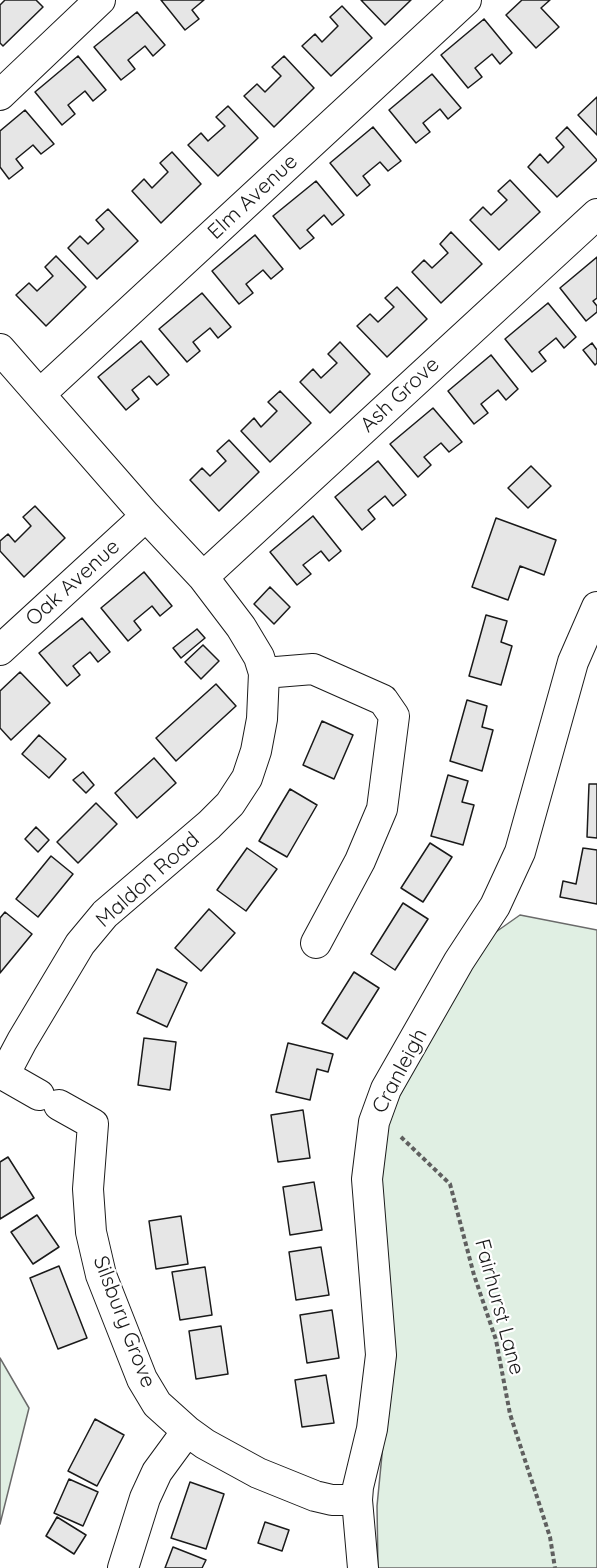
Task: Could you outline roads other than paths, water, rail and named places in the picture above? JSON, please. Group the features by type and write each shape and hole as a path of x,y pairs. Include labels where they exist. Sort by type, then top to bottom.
{"street":[{"path":"0,95 100,0"},
{"name":"Elm Avenue","path":"40,394 466,0"},
{"name":"Ash Grove","path":"203,577 597,214"},
{"path":"0,349 146,516 203,577 241,627 259,657 264,674 313,669 383,700 394,716 382,809 360,861 316,943"},
{"name":"Oak Avenue","path":"0,650 146,516"},
{"name":"Cranleigh","path":"363,1568 358,1487 374,1421 381,1355 367,1179 374,1122 386,1089 459,961 495,906 520,852 573,662 597,607"},
{"name":"Maldon Road","path":"49,1100 2,1079 80,944 119,901 209,825 230,804 242,786 256,751 262,719 264,674"},
{"name":"Silsbury Grove","path":"49,1100 99,1113 88,1189 91,1232 101,1275 142,1379 157,1404 187,1431 230,1459 276,1482 332,1500 357,1500"},
{"path":"123,1568 145,1498 157,1472 187,1431"}]}
